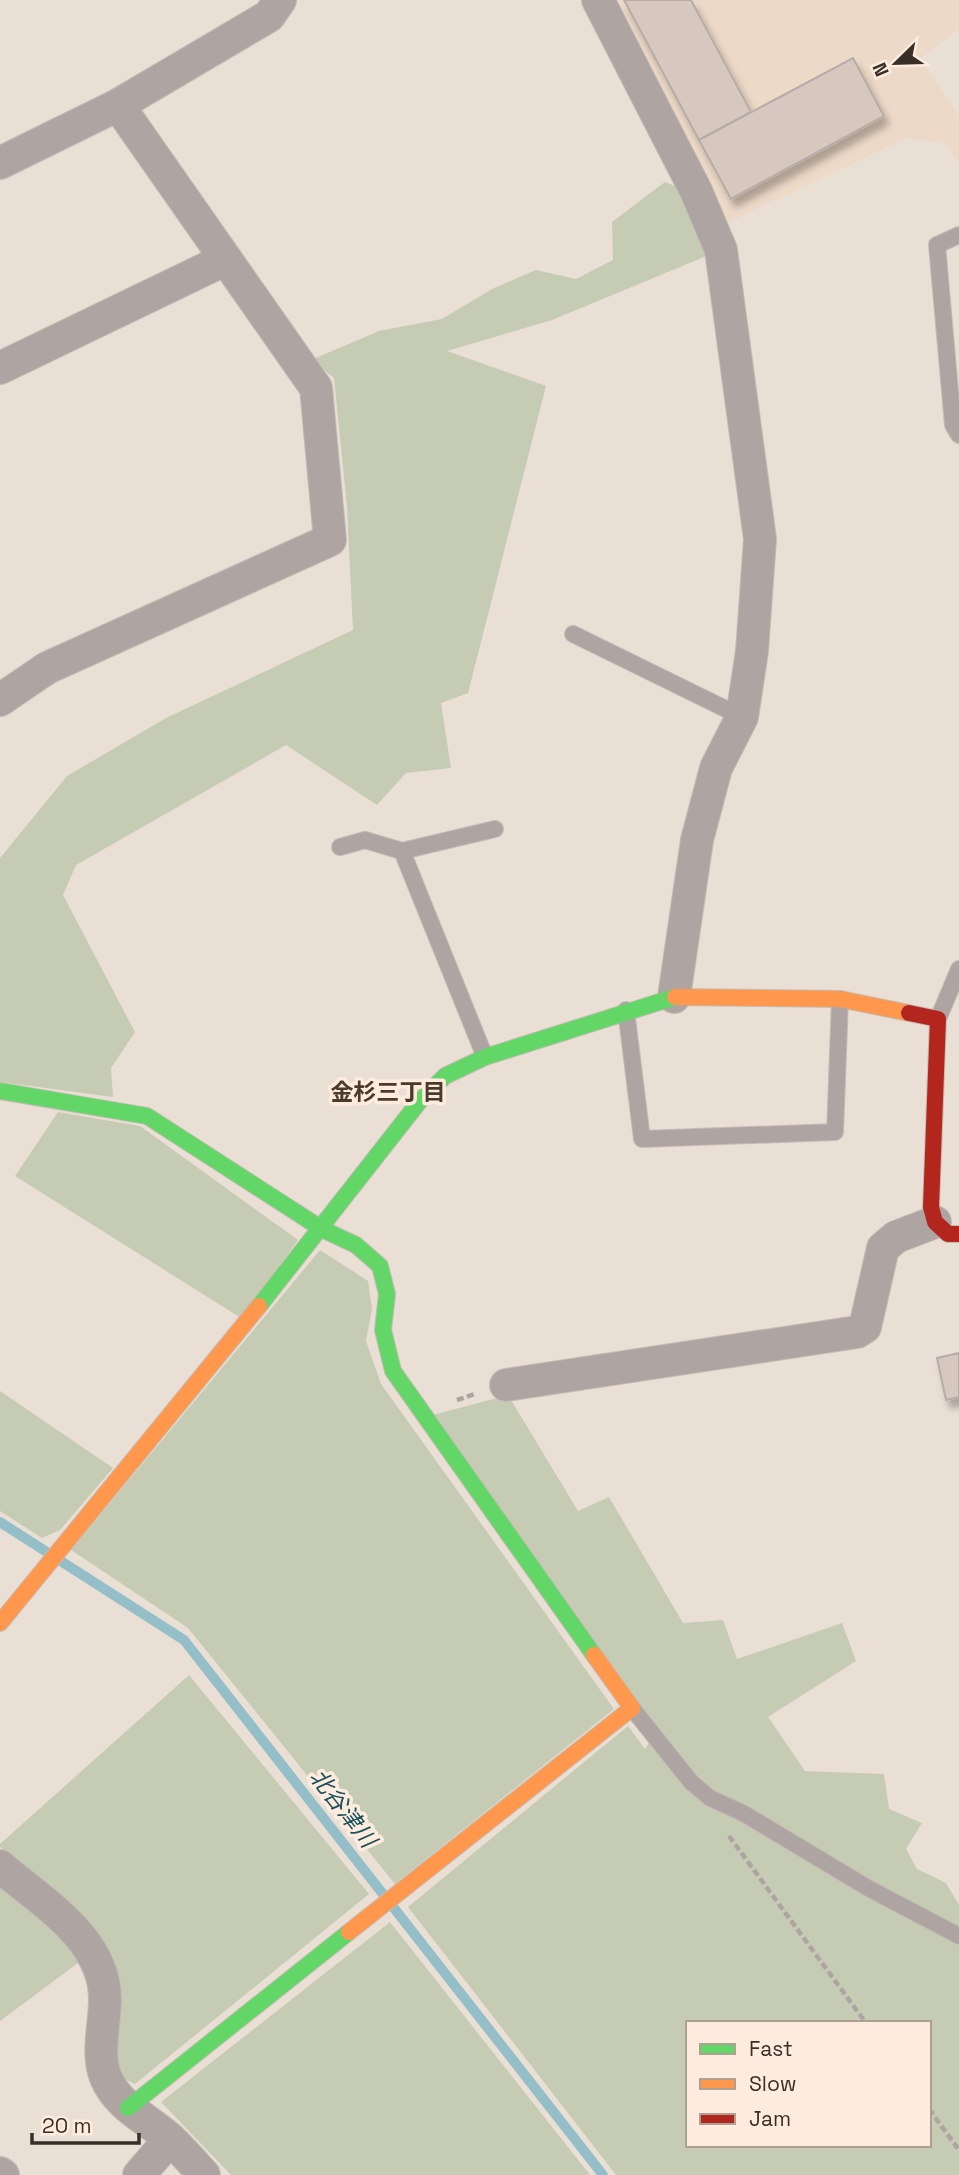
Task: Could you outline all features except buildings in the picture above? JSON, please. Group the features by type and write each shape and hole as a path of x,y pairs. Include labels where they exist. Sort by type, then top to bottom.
{"street":[{"path":"0,163 118,105 269,16 280,0"},
{"path":"598,0 696,191 721,250 760,539 752,651 742,717 716,768 696,841 674,997"},
{"path":"0,700 47,667 330,540 316,388 118,105"},
{"path":"0,368 224,260"},
{"path":"0,1623 321,1229 419,1102 444,1076 485,1057 626,1010 674,997 840,999 938,1018 931,1206 947,1228 896,1237 883,1248 865,1327 857,1332 506,1385"},
{"path":"0,1091 147,1116 321,1229 356,1244 380,1266 387,1294 383,1330 393,1371 419,1412 632,1708 128,2108"},
{"path":"0,1866 78,1933 94,1955 103,1977 105,1997 100,2061 107,2081 128,2108 170,2138 204,2175"},
{"path":"139,2175 170,2138"}],"lane":[{"path":"959,235 937,246 953,425 959,435"},
{"path":"573,634 742,717"},
{"path":"340,847 365,840 402,851 495,829"},
{"path":"402,851 485,1057"},
{"path":"938,1018 959,969"},
{"path":"626,1010 642,1139 835,1132 840,999"},
{"path":"632,1708 691,1782 709,1798 743,1813 868,1888 959,1936"}],"path":[{"path":"419,1412 506,1385"},
{"path":"709,1798 723,1829 865,2021"},
{"path":"931,2112 959,2150"}],"shaded area":[{"path":"605,0 959,0 959,29 920,59 959,115 959,164 946,144 906,138 723,225"}],"green space":[{"path":"665,182 677,187 709,255 552,320 447,351 546,386 468,693 441,703 451,768 406,773 377,805 286,745 76,865 63,895 135,1032 111,1068 113,1097 0,1082 0,858 67,776 166,718 353,630 347,507 334,378 311,360 379,331 442,319 492,289 536,270 576,279 613,260 612,222"},
{"path":"58,1112 140,1126 298,1240 241,1318 15,1176"},
{"path":"320,1250 368,1281 372,1309 366,1341 381,1384 614,1709 395,1884 188,1628 71,1550"},
{"path":"0,1391 113,1468 60,1530 42,1538 0,1511"},
{"path":"508,1395 578,1511 609,1497 683,1623 723,1620 737,1659 842,1623 856,1661 768,1717 805,1771 884,1774 889,1809 922,1823 906,1849 917,1869 946,1883 959,1905 959,2175 616,2175 408,1907 628,1726 645,1749 657,1730 429,1416"},
{"path":"189,1675 369,1894 135,2084 117,2076 84,1925 0,1847 0,1844"},
{"path":"0,1881 68,1938 82,1960 0,2021"},
{"path":"390,1922 590,2175 231,2175 161,2102"}],"waterway":[{"name":"北谷津川","path":"0,1522 184,1640 603,2175"}],"traffic: fast":[{"path":"259,1306 419,1102 445,1076 485,1057 675,997"},
{"path":"0,1091 147,1116 322,1229 356,1245 380,1266 387,1294 383,1330 393,1371 594,1655"},
{"path":"128,2108 349,1932"}],"traffic: slow":[{"path":"675,997 840,999 909,1013"},
{"path":"0,1623 259,1306"},
{"path":"349,1932 632,1708 594,1655"}],"traffic: jam":[{"path":"909,1013 938,1019 931,1207 935,1222 948,1234 959,1234"}],"district":[{"name":"金杉三丁目","path":"388,1092"}]}
